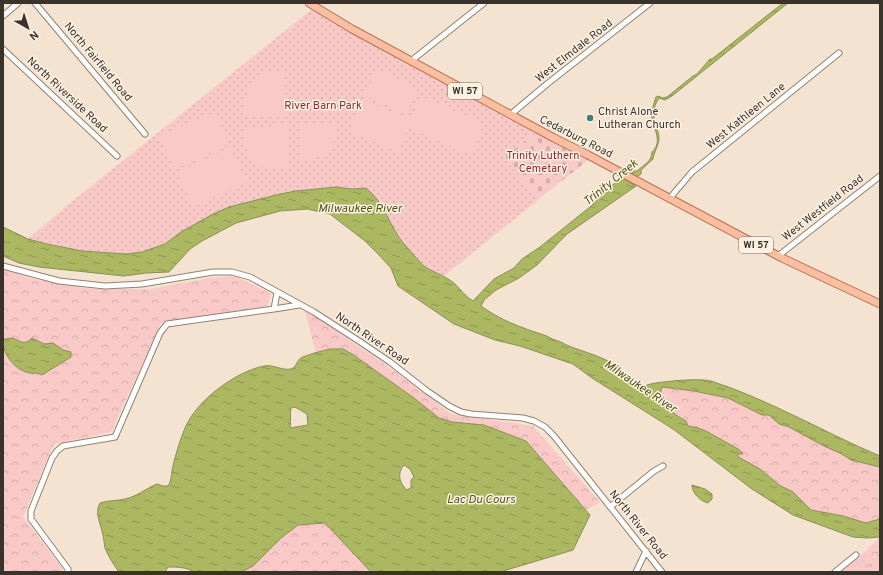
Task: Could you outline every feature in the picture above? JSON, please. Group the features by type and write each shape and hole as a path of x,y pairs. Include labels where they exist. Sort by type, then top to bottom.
{"main road":[{"name":"Cedarburg Road","path":"309,3 333,19 669,199 778,256 880,304"}],"street":[{"path":"3,16 18,3"},
{"name":"North Fairfield Road","path":"34,3 145,134"},
{"path":"411,61 484,3"},
{"name":"West Elmdale Road","path":"510,115 650,3"},
{"name":"North Riverside Road","path":"3,48 117,156"},
{"name":"West Kathleen Lane","path":"669,199 692,172 839,53"},
{"name":"West Westfield Road","path":"778,256 880,176"},
{"name":"North River Road","path":"3,266 59,281 105,286 142,284 213,272 232,272 250,277 329,321 385,358 437,399 454,409 471,414 523,418 534,421 546,427 662,572"},
{"path":"274,309 277,293"},
{"path":"68,572 68,569 31,519 31,510 36,496 52,458 57,450 63,446 115,437 160,333 167,324 299,305"},
{"path":"610,507 654,471 663,466"},
{"path":"636,572 646,551"},
{"path":"835,572 856,555"}],"green space":[{"name":"River Barn Park","path":"315,7 539,130 504,157 539,199 444,276 427,268 411,252 399,237 382,207 366,188 352,189 336,187 296,191 229,207 181,232 165,244 142,252 126,254 82,251 28,239 64,208"},
{"path":"377,69 418,89 406,115 364,95"},
{"path":"271,71 284,72 287,109 289,111 288,114 242,117 244,102 249,89 258,78"},
{"path":"421,96 485,124 471,155 409,128 398,152 349,131 362,100 411,119"},
{"path":"215,112 229,145 175,169 159,136"},
{"path":"287,123 289,126 288,167 271,169 256,163 251,158 244,143 243,134 247,128 284,125"},
{"path":"302,123 334,123 336,132 335,139 329,150 316,157 300,160 300,129 298,126"},
{"name":"Trinity Luthern Cemetary","path":"539,130 592,157 539,199 504,157"},
{"path":"231,148 247,183 192,207 177,172"},
{"path":"3,269 32,279 92,289 150,289 210,278 236,276 271,294 267,307 161,323 111,432 54,444 23,517 63,569 61,572 3,572"},
{"path":"304,308 403,377 451,414 533,426 600,502 586,510 526,441 484,425 452,422 439,418 414,398 352,354 329,349 316,353"},
{"path":"662,387 694,391 728,398 762,415 769,415 779,424 789,427 851,460 880,467 880,519 866,523 843,516 811,510 793,492 779,485 760,469 736,455 743,452 706,431 688,426 686,421 672,412 664,403 661,392"},
{"path":"325,523 371,572 241,572 253,566 281,538 298,525"},
{"path":"880,537 880,554 861,563 859,557"},
{"path":"880,554 880,572 840,572 859,557 862,563"}],"water":[{"name":"Milwaukee River","path":"783,3 788,3 672,96 665,100 659,98 655,105 654,113 659,135 658,143 653,159 641,170 641,174 629,182 636,186 567,234 537,265 519,278 496,290 484,300 481,306 511,323 606,360 615,366 627,379 637,385 644,386 654,383 684,380 711,381 754,397 880,456 880,467 851,460 789,427 779,424 769,415 762,415 728,398 694,391 662,387 661,392 664,403 672,412 686,421 688,426 706,431 738,449 743,453 737,455 740,458 760,469 779,485 793,492 811,510 843,516 866,523 880,519 880,537 853,537 793,515 752,489 673,429 592,378 573,364 520,346 495,340 454,324 398,286 391,268 379,255 365,241 330,214 307,209 280,211 236,223 190,249 169,272 124,276 39,267 19,263 3,256 3,227 28,239 47,244 82,251 126,254 142,252 165,244 181,232 229,207 296,191 336,187 352,189 366,188 378,201 394,230 404,244 420,262 425,267 452,281 473,301 494,279 514,268 522,259 540,247 590,207 621,177 626,180 634,171 637,171 647,163 651,158 652,152 657,144 657,136 652,116 656,97 667,97 697,74 710,59 712,59"},
{"path":"12,338 22,342 27,342 32,338 44,344 53,343 63,350 71,352 71,357 42,375 25,372 11,362 5,352 3,341 5,339"},
{"name":"Lac Du Cours","path":"330,349 343,349 352,354 414,398 439,418 452,422 484,425 526,441 590,515 573,550 500,572 371,572 325,523 298,525 281,538 253,566 241,572 194,572 185,568 168,567 165,572 119,572 105,548 98,519 98,507 100,503 130,498 157,484 168,486 174,461 185,428 198,407 229,381 241,374 264,366 291,369 299,359","holes":["295,407 307,414 308,425 290,428 291,408","404,465 410,469 414,477 411,480 411,488 407,490 402,484 400,478 400,471"]},
{"path":"692,485 705,489 712,494 712,499 708,503 702,500 695,494"}],"place":[{"name":"Christ Alone Lutheran Church","path":"590,118"}],"water label":[{"name":"Trinity Creek","path":"611,183"}]}
